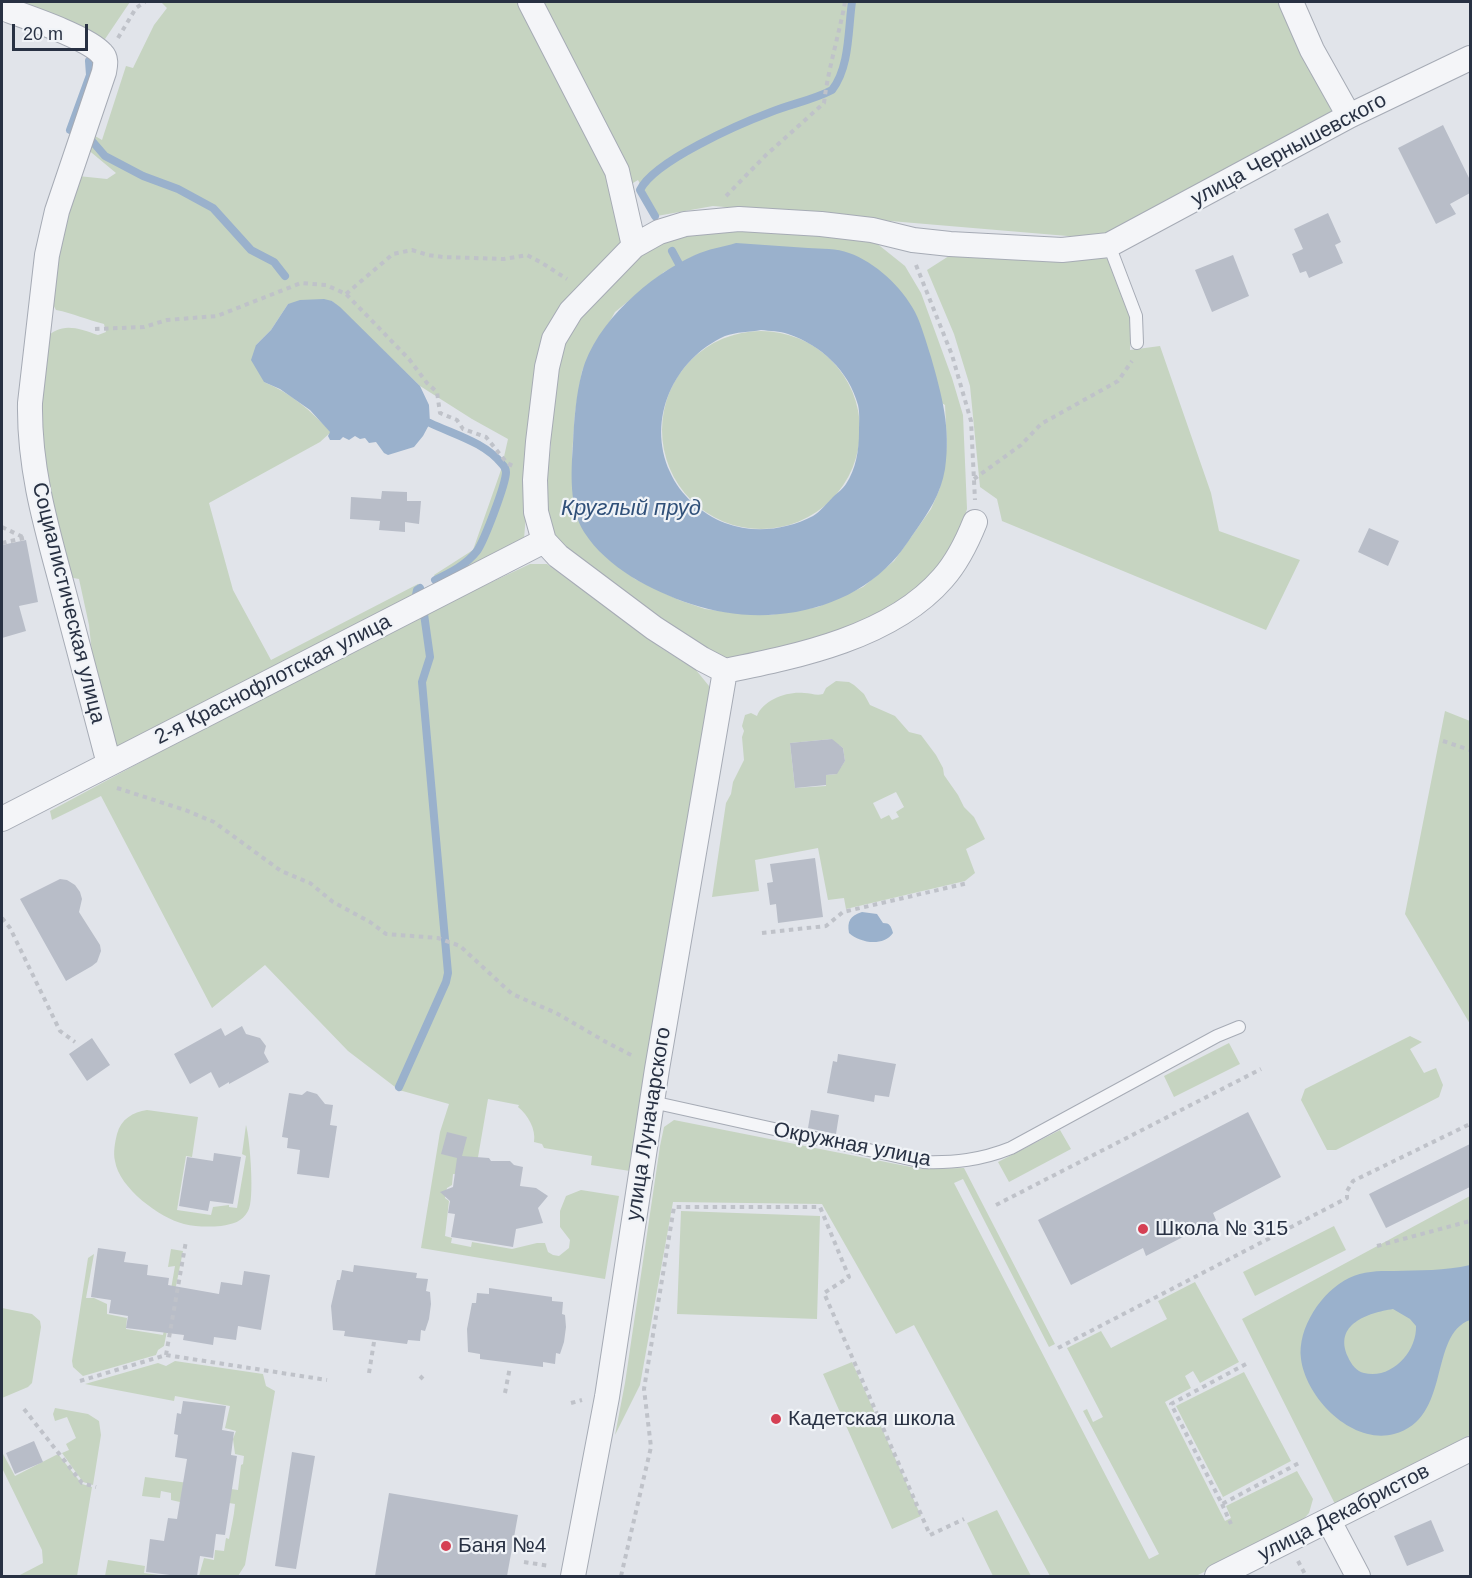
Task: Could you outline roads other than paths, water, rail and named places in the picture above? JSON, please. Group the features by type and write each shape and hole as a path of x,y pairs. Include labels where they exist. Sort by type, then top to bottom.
{"street":[{"path":"530,2 617,171 634,246"},
{"path":"1291,2 1312,50 1349,116"},
{"name":"Социалистическая улица","path":"2,8 78,38 101,52 105,58 104,72 57,211 47,255 30,403 34,468 42,513 101,769"},
{"name":"улица Чернышевского","path":"1109,245 1349,116 1470,58"},
{"path":"975,522 967,541 944,577 929,593 904,611 867,631 816,650 777,661 725,671 687,650 629,611 558,556 544,542 536,512 535,480 547,367 554,339 571,311 634,246 659,232 685,224 738,219 873,230 913,240 950,244 1062,250 1109,245"},
{"name":"2-я Краснофлотская улица","path":"2,819 544,542"},
{"name":"улица Луначарского","path":"573,1576 607,1397 657,1069 725,671"},
{"name":"улица Декабристов","path":"1217,1576 1470,1449"},
{"path":"1329,1521 1358,1576"}],"lane":[{"path":"1109,245 1136,316 1137,343"},
{"name":"Окружная улица","path":"652,1102 923,1162 953,1163 993,1155 1011,1148 1217,1036 1239,1027"}],"water":[{"name":"Круглый пруд","path":"736,243 839,250 859,257 887,276 903,294 922,328 939,385 944,412 947,454 943,478 929,511 903,548 892,562 872,580 824,605 798,612 744,615 717,611 676,599 646,585 605,557 594,545 579,522 573,501 572,466 577,399 582,372 599,336 626,303 660,275 695,255","holes":["761,330 785,333 800,339 822,352 841,370 858,405 859,439 856,459 849,478 843,488 818,512 792,525 770,529 747,529 716,519 686,496 670,472 663,452 661,432 663,412 669,393 679,375 692,360 707,346 725,336"]},
{"path":"324,299 340,307 420,386 429,405 430,423 414,447 388,455 376,442 369,443 365,438 360,439 355,436 349,440 343,437 340,440 330,440 328,436 330,432 310,410 280,389 264,382 251,360 256,345 271,330 288,304 300,300"},
{"path":"862,912 877,914 883,923 890,925 893,933 883,940 871,942 849,933 848,925 852,917"},
{"path":"1470,1265 1470,1320 1457,1329 1449,1342 1432,1395 1424,1412 1412,1425 1394,1434 1378,1436 1347,1425 1334,1415 1312,1389 1301,1359 1303,1335 1307,1323 1321,1301 1339,1284 1360,1274 1376,1271","holes":["1393,1309 1410,1319 1416,1326 1412,1345 1407,1354 1393,1368 1374,1374 1361,1372 1351,1362 1345,1346 1345,1336 1356,1322 1364,1317"]}],"waterway":[{"path":"655,216 640,190 648,179 662,167 739,125 832,90 838,81 845,59 852,2"},
{"path":"70,130 90,75 89,61"},
{"path":"92,141 105,156 143,176 178,189 213,208 251,250 274,262 285,276"},
{"path":"672,251 679,264"},
{"path":"430,423 487,450 503,465 506,472 494,512 477,551 463,564 435,580"},
{"path":"416,595 420,588"},
{"path":"399,1087 448,973 422,682 430,657 424,614"}],"place":[{"name":"Школа № 315","path":"1143,1229"},
{"name":"Кадетская школа","path":"776,1419"},
{"name":"Баня №4","path":"446,1546"}]}
